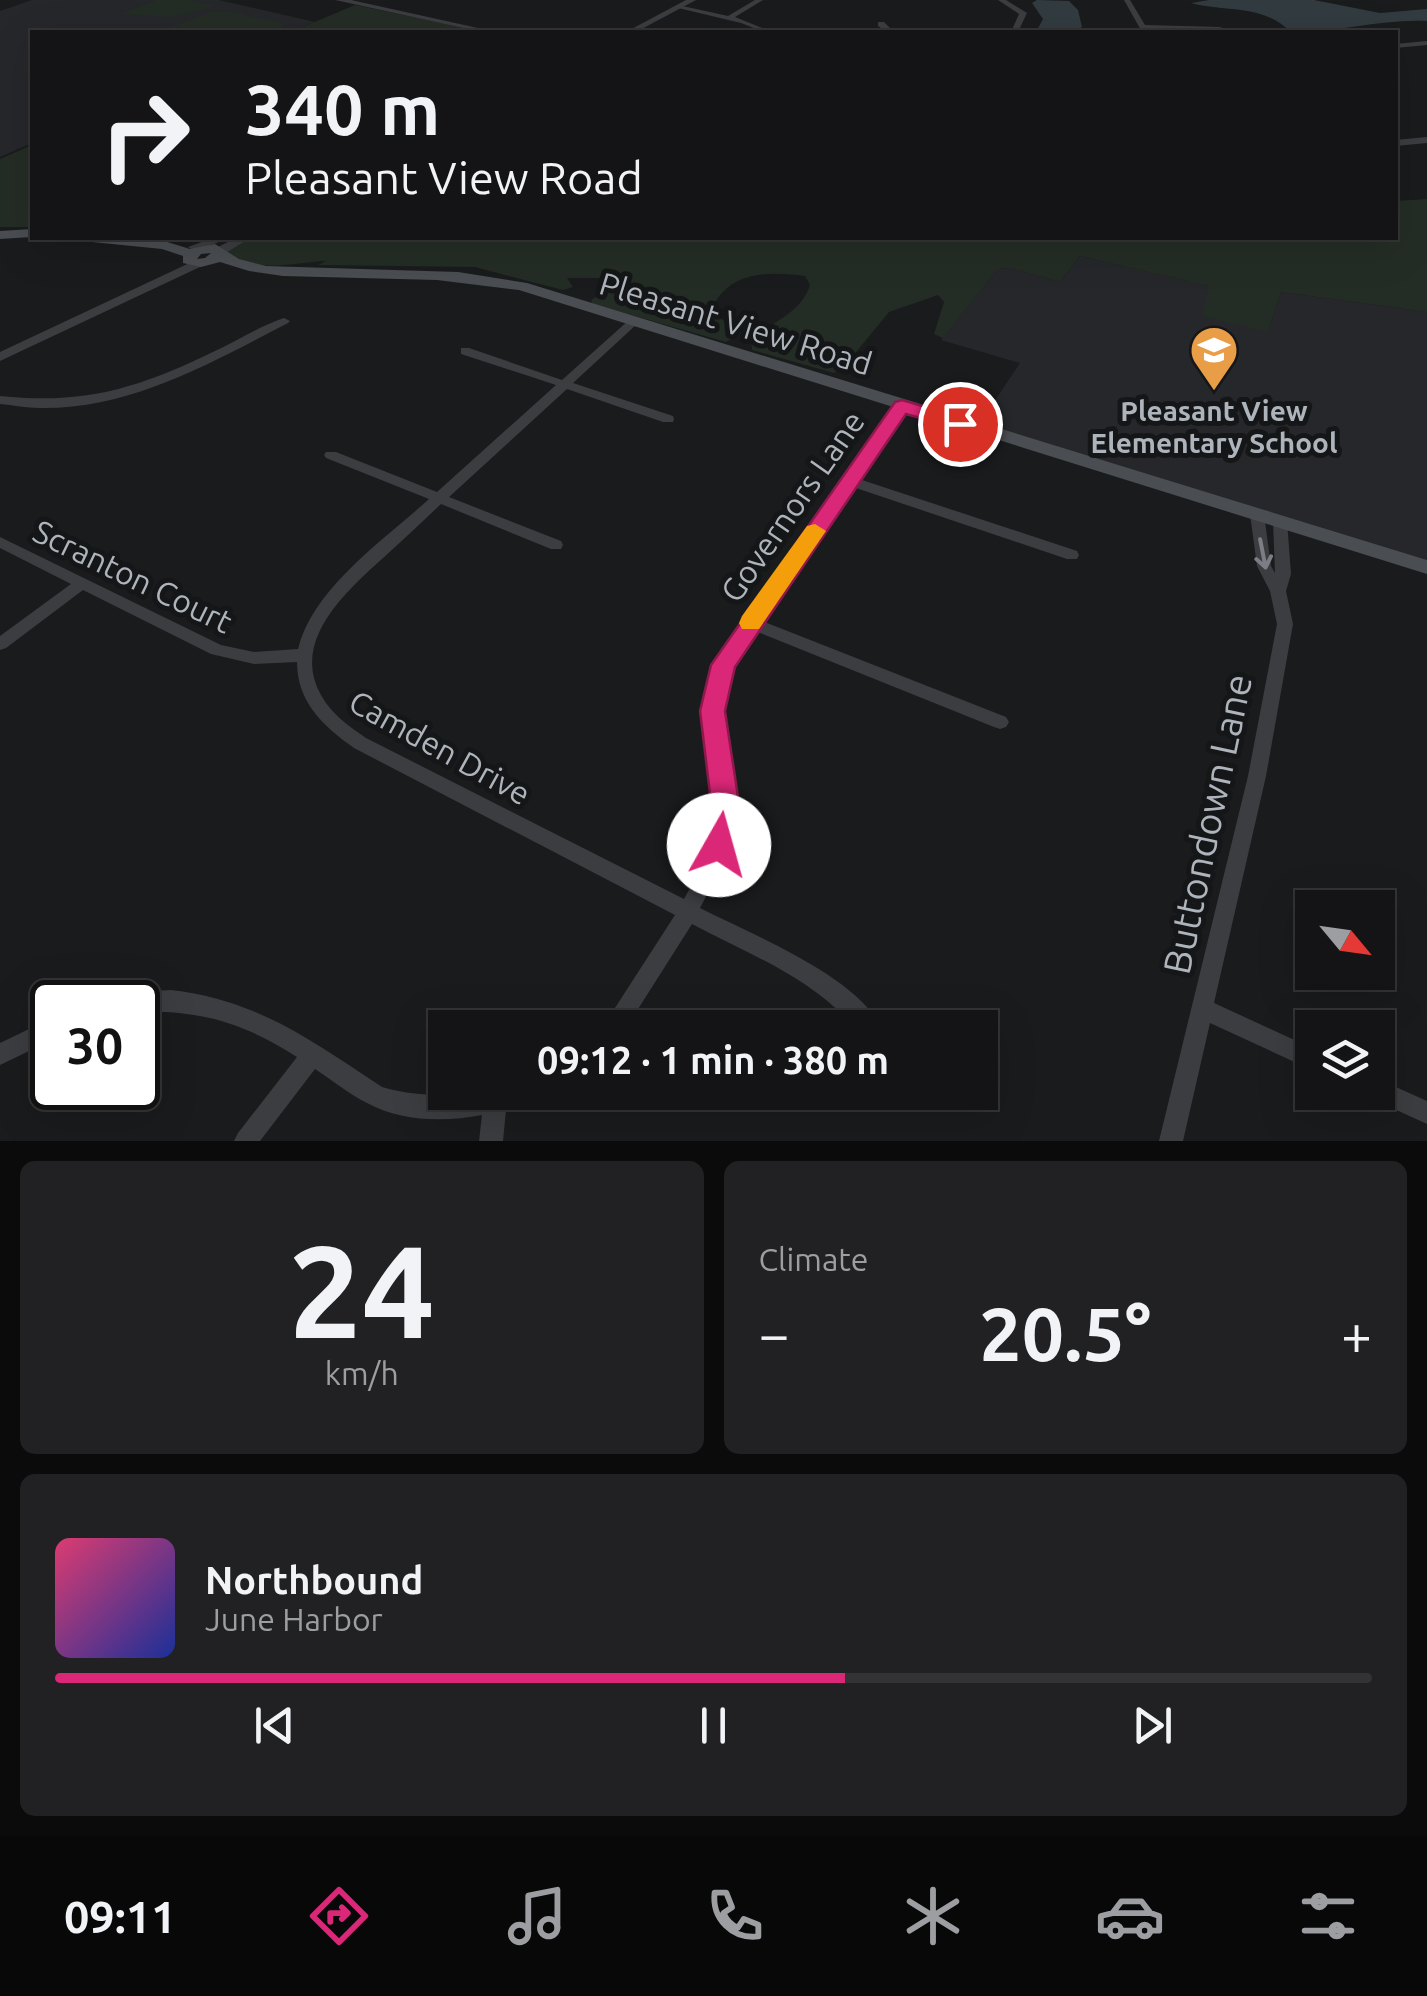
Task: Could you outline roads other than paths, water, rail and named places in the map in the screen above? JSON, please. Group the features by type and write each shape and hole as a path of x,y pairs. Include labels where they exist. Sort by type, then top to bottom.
{"main road":[{"path":"0,235 30,235"},
{"path":"113,240 205,253"},
{"path":"159,240 205,253"},
{"name":"Pleasant View Road","path":"205,253 307,278 492,279 1427,567"}],"street":[{"path":"339,0 482,30"},
{"path":"634,30 692,0"},
{"path":"726,19 760,0"},
{"path":"1000,0 1023,13 1016,30"},
{"path":"1128,0 1144,30 1220,29"},
{"path":"675,9 762,30"},
{"path":"726,19 751,30"},
{"path":"881,24 888,30"},
{"path":"1398,46 1427,43"},
{"path":"1398,143 1427,140"},
{"path":"0,357 230,240"},
{"path":"205,253 239,240"},
{"path":"0,400 50,406 126,394 179,373 284,321"},
{"path":"304,655 315,622 335,593 633,322"},
{"path":"465,352 668,419"},
{"name":"Governors Lane","path":"624,1010 686,911 719,845 726,810 712,711 723,665 902,406"},
{"path":"331,455 556,545"},
{"path":"850,481 1072,554"},
{"path":"1257,514 1264,566 1278,591"},
{"name":"Buttondown Lane","path":"1171,1141 1256,776 1286,624 1278,591 1283,574 1280,521"},
{"name":"Scranton Court","path":"0,542 217,650 254,658 304,655"},
{"path":"0,644 82,583"},
{"path":"751,623 1000,722"},
{"name":"Camden Drive","path":"304,655 309,693 324,718 338,730 826,985 852,1010"},
{"path":"160,1002 197,1001 252,1017 376,1096 398,1104 428,1107"},
{"path":"1202,1008 1295,1052"},
{"path":"0,1054 30,1040"},
{"path":"246,1141 312,1055"},
{"path":"1395,1098 1427,1113"},
{"path":"492,1141 494,1110"}],"place":[{"name":"Pleasant View Elementary School","path":"1214,392"}]}
